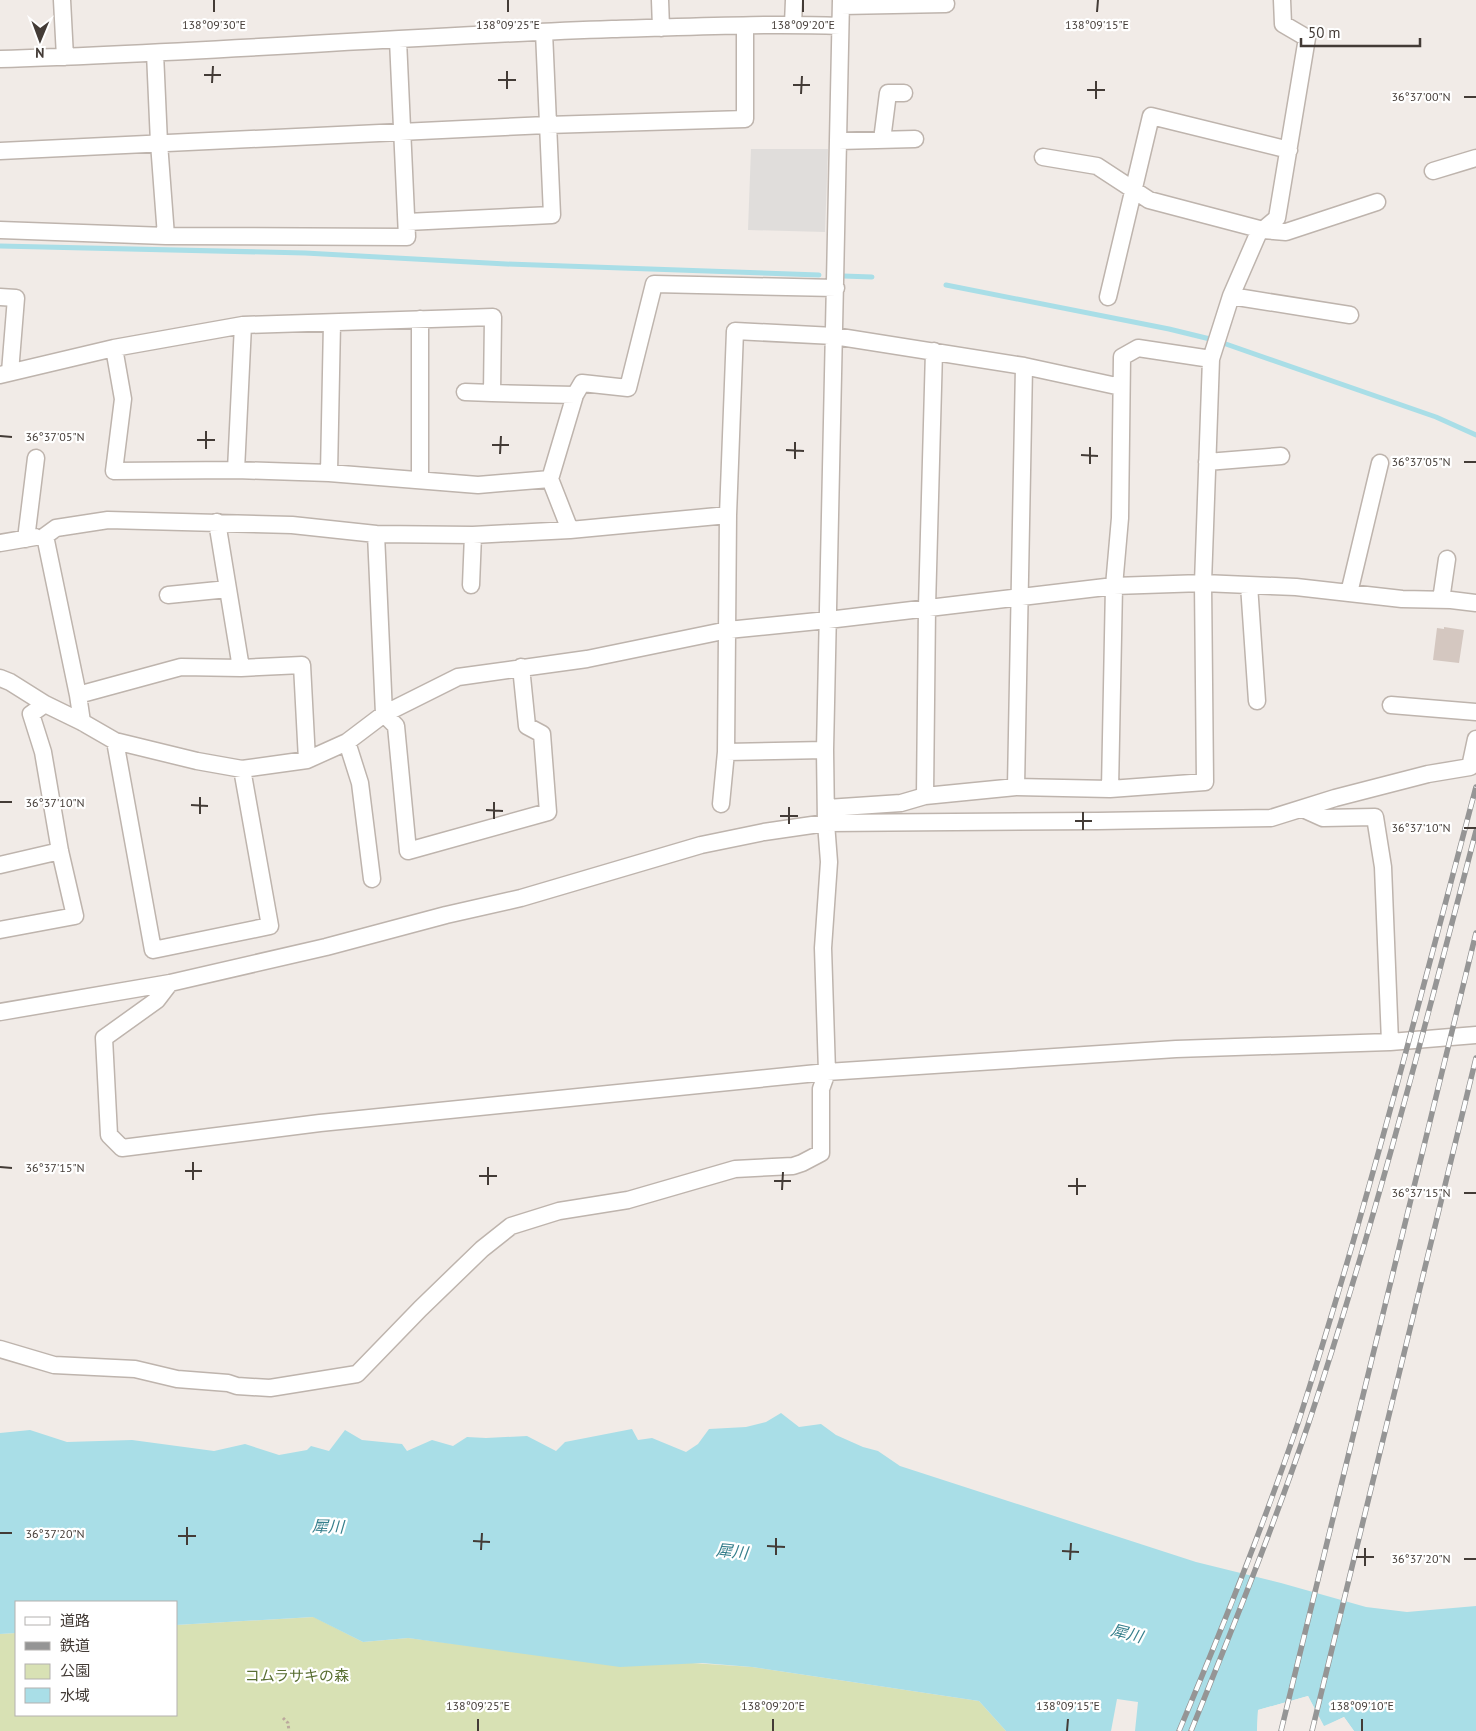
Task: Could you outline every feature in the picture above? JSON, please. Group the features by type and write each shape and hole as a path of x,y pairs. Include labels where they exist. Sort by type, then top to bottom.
{"street":[{"path":"62,0 65,58"},
{"path":"660,0 661,28"},
{"path":"793,24 794,0"},
{"path":"0,1012 170,983 326,947 446,915 521,898 701,845 827,816 901,803 925,796 1016,787 1110,789 1205,782 1203,583 1210,359 1231,296 1258,234 1277,218 1307,38 1283,24 1282,0"},
{"path":"0,1349 54,1365 135,1369 177,1379 228,1383 237,1386 270,1388 357,1374 482,1249 511,1226 559,1210 628,1200 735,1169 793,1166 821,1153 821,1089 827,1072 823,948 829,862 825,750 841,3 946,4"},
{"path":"0,60 544,32 793,24 840,26"},
{"path":"0,151 401,131 745,119 745,26"},
{"path":"407,222 552,215 544,32"},
{"path":"0,230 166,236 407,237 398,40"},
{"path":"155,53 158,143 166,236"},
{"path":"882,140 888,93 904,93"},
{"path":"1108,297 1151,116 1289,150"},
{"path":"838,142 915,139"},
{"path":"1044,158 1097,166 1149,200 1264,230 1286,232 1377,202"},
{"path":"1433,170 1476,158"},
{"path":"570,530 550,479 575,394 582,382 628,388 654,284 836,288"},
{"path":"1231,296 1350,315"},
{"path":"15,298 5,373 114,348 243,325 493,317 492,392"},
{"path":"420,320 420,480"},
{"path":"330,473 332,323"},
{"path":"236,470 243,325"},
{"path":"722,804 726,752 728,515 735,331 834,336 1024,366 1120,387"},
{"path":"114,348 123,399 114,471 236,470 330,473 478,486 550,479"},
{"path":"1110,789 1114,586 1120,518 1120,387 1122,357 1138,348 1210,359"},
{"path":"925,796 927,607 934,351"},
{"path":"1016,787 1024,366"},
{"path":"465,392 575,394"},
{"path":"1207,462 1281,456"},
{"path":"26,539 36,458"},
{"path":"1349,593 1380,463"},
{"path":"0,543 45,536 56,528 108,520 292,525 376,534 473,535 570,530 728,515"},
{"path":"217,522 241,668"},
{"path":"376,534 384,714 396,726 408,850 548,812 542,734 527,726 521,667"},
{"path":"471,584 473,535"},
{"path":"45,536 82,722"},
{"path":"1440,600 1447,559"},
{"path":"0,678 115,741 242,770 307,760 347,742 384,714 458,677 521,667 587,660 728,630 1114,586 1203,583 1296,587 1402,600 1440,600 1476,603"},
{"path":"1249,585 1256,701"},
{"path":"168,595 228,589"},
{"path":"78,695 181,667 241,668 302,665 307,760"},
{"path":"0,930 75,916 60,850 43,752 31,714 45,704"},
{"path":"1391,705 1476,712"},
{"path":"827,816 1098,821 1271,818 1335,798 1428,774 1470,767 1476,739"},
{"path":"115,741 153,950 270,926 242,770"},
{"path":"347,742 360,783 372,879"},
{"path":"726,752 825,750"},
{"path":"1303,809 1323,818 1375,817 1383,867 1390,1042"},
{"path":"0,865 60,850"},
{"path":"170,983 157,1000 104,1038 109,1135 122,1148 320,1123 827,1072 1176,1050 1390,1042 1476,1036"}],"path":[{"path":"283,1718 288,1724 289,1731"}],"green space":[{"name":"コムラサキの森","path":"314,1617 363,1642 408,1638 511,1651 752,1667 979,1701 1006,1731 0,1731 0,1634 15,1633 15,1716 178,1716 178,1625"}],"shaded area":[{"path":"751,149 828,149 825,232 748,230"}],"water":[{"name":"犀川","path":"781,1413 799,1427 821,1424 836,1435 863,1447 878,1451 900,1466 1196,1562 1366,1607 1407,1612 1476,1606 1476,1731 1354,1731 1344,1717 1324,1727 1308,1696 1258,1710 1257,1731 1135,1731 1138,1702 1117,1699 1111,1731 1006,1731 979,1701 752,1667 702,1663 620,1667 408,1638 363,1642 313,1617 178,1625 178,1601 15,1601 15,1633 0,1634 0,1433 30,1430 67,1442 132,1440 214,1451 245,1444 279,1455 307,1450 311,1446 329,1451 345,1430 362,1440 402,1444 407,1451 432,1440 453,1446 467,1437 527,1436 556,1451 565,1442 632,1429 638,1440 652,1438 686,1452 698,1444 709,1429 746,1427 766,1422"}],"pier":[{"path":"1308,1696 1324,1726 1344,1717 1354,1731 1351,1731 1344,1720 1323,1729 1307,1699 1260,1712 1260,1731 1257,1731 1258,1710"}],"building":[{"path":"1444,627 1464,630 1459,663 1433,660 1437,628 1444,629"}],"waterway":[{"path":"0,246 305,253 506,264 819,275"},
{"path":"843,276 872,277"},
{"path":"946,285 1169,329 1210,339"},
{"path":"1223,343 1436,417 1476,435"}],"railway":[{"path":"1179,1731 1272,1499 1324,1341 1370,1184 1476,787"},
{"path":"1191,1731 1281,1502 1332,1352 1397,1130 1476,831"},
{"path":"1281,1731 1476,933"},
{"path":"1312,1731 1476,1058"}]}
